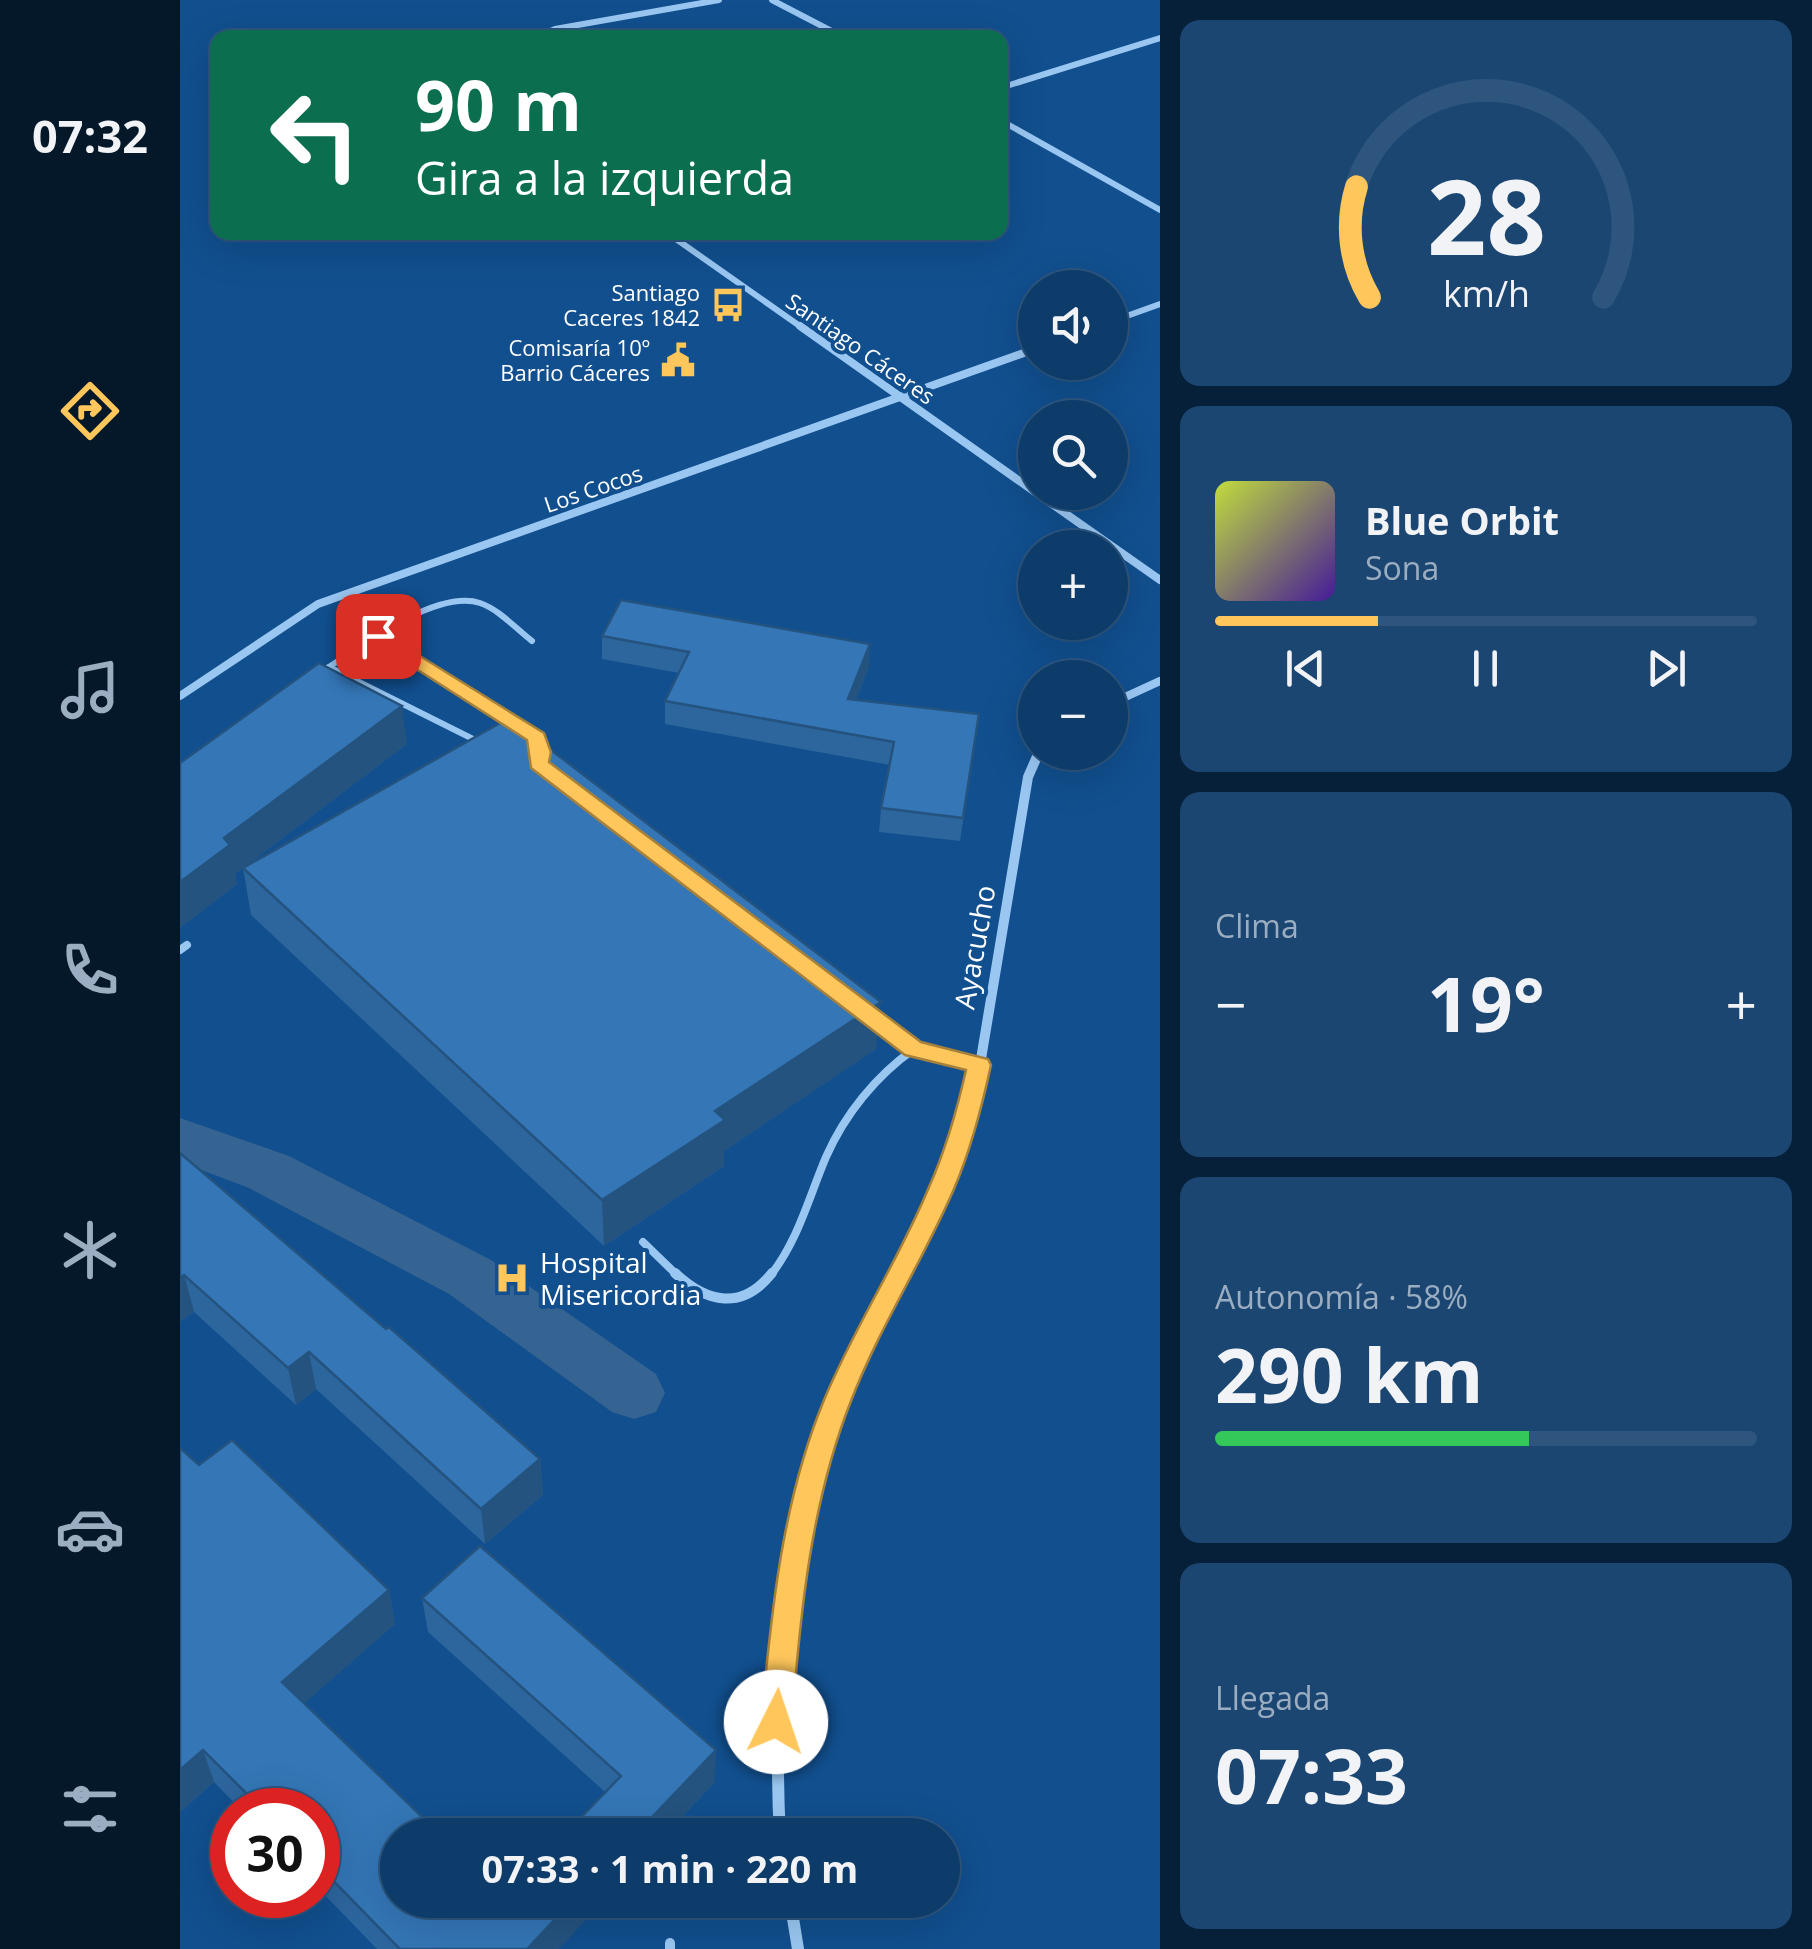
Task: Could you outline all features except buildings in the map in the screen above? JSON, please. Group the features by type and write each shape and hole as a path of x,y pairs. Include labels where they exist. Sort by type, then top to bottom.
{"street":[{"path":"553,30 719,0"},
{"path":"772,0 829,30"},
{"path":"1008,86 1160,38"},
{"path":"1008,124 1160,210"},
{"name":"Santiago Cáceres","path":"677,240 1018,480"},
{"path":"1128,316 1160,304"},
{"name":"Los Cocos","path":"180,696 318,604 1018,355"},
{"name":"Santiago Cáceres","path":"1061,510 1160,580"},
{"path":"1128,696 1160,681"},
{"name":"Ayacucho","path":"779,1818 775,1754 780,1671 786,1614 814,1465 838,1399 942,1188 966,1119 980,1065 1031,770"},
{"path":"793,1918 798,1949"}],"lane":[{"path":"314,678 378,636 432,609 460,601 479,603 532,641"},
{"path":"378,636 536,737 541,752 539,764"},
{"path":"330,667 486,744"},
{"path":"864,1011 914,1049 980,1065"},
{"path":"643,1242 698,1292 718,1301 749,1294 767,1278 791,1245 834,1140 889,1066 914,1049"}],"waterway":[{"path":"180,1139 269,1172 470,1277 634,1393"}],"place":[{"name":"Santiago Caceres 1842","path":"728,305"},
{"name":"Comisaría 10º Barrio Cáceres","path":"678,360"},
{"name":"Hospital Misericordia","path":"512,1278"}],"route":[{"path":"378,636 536,737 541,752 539,764 914,1049 980,1065 942,1188 838,1399 814,1465 786,1614 776,1722"}]}
